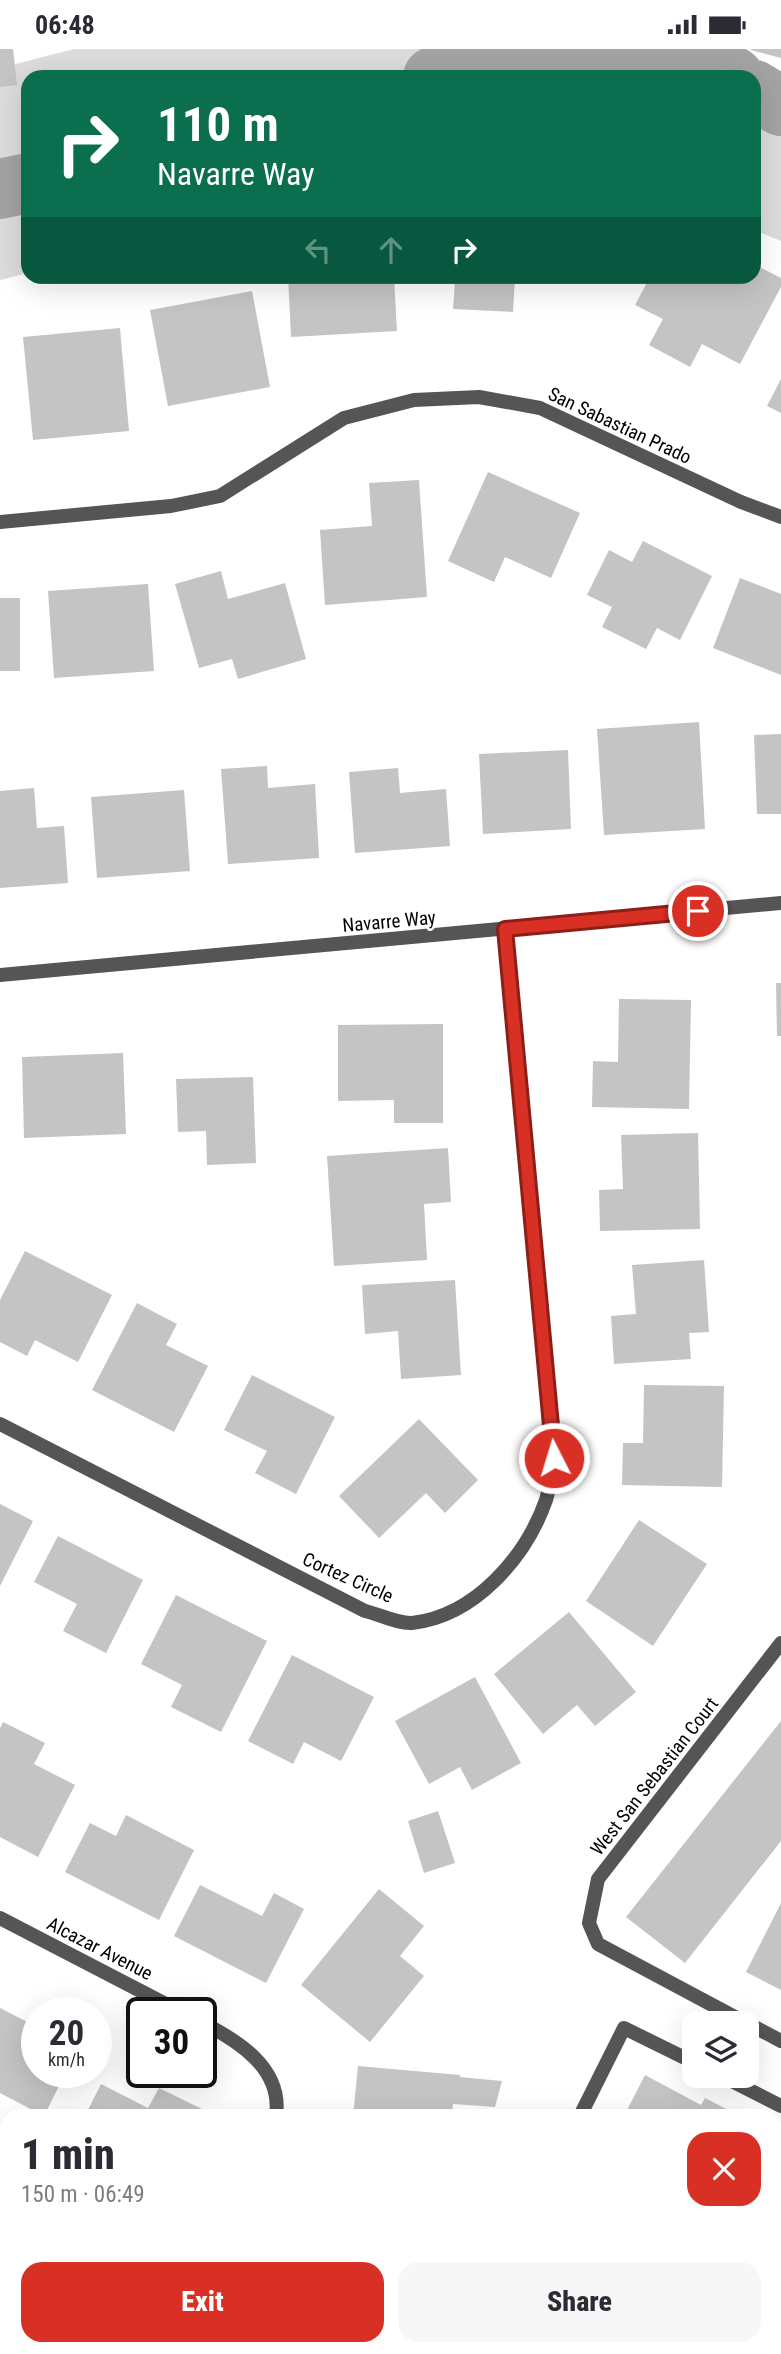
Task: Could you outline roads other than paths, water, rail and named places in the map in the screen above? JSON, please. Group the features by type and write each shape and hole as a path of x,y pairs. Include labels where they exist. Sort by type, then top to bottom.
{"street":[{"name":"San Sabastian Prado","path":"0,522 171,506 220,496 344,418 414,400 479,397 540,408 741,502 781,517"},
{"name":"Navarre Way","path":"0,975 781,903"},
{"name":"Cortez Circle","path":"0,1425 365,1611 409,1623 445,1615 485,1591 525,1545 546,1499 554,1458 505,929"},
{"name":"West San Sebastian Court","path":"724,2011 598,1944 589,1923 598,1879 781,1643"},
{"name":"Alcazar Avenue","path":"0,1918 152,1997"},
{"path":"584,2109 624,2028 682,2057"},
{"name":"West San Sebastian Court","path":"759,2029 781,2041"},
{"path":"217,2030 254,2055 271,2081 277,2109"},
{"path":"746,2088 781,2106"}],"waterway":[{"path":"462,70 508,60 569,55 613,57 715,70"},
{"path":"761,94 781,106"},
{"path":"0,189 21,184"}]}
